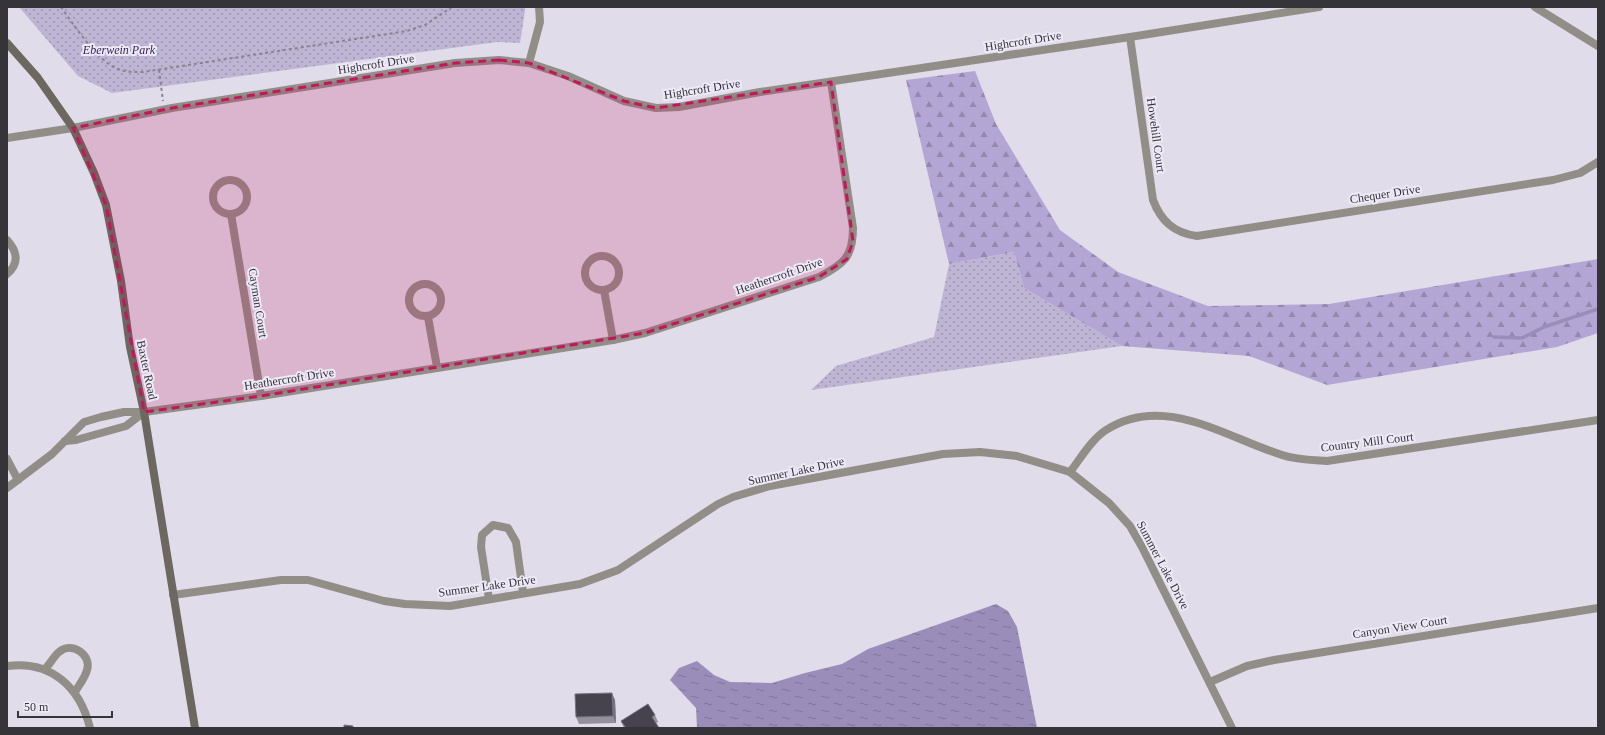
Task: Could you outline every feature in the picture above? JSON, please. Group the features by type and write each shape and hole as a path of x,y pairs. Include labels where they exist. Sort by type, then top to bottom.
{"main road":[{"name":"Baxter Road","path":"7,43 38,78 73,128 94,173 106,205 121,281 130,347 144,412 195,728"}],"street":[{"path":"529,63 540,22 539,7"},
{"name":"Highcroft Drive","path":"7,138 73,128 165,110 455,63 499,60 529,63 568,76 624,101 656,108 679,107 760,92 1130,37 1319,7"},
{"path":"1535,7 1598,46"},
{"name":"Howehill Court","path":"1130,37 1153,200 1158,212 1173,229"},
{"name":"Heathercroft Drive","path":"7,488 52,454 84,422 117,413 144,412 261,396 613,340 645,333 819,277 838,268 847,258 853,241 853,228 831,82"},
{"name":"Chequer Drive","path":"1173,229 1188,235 1205,234 1553,180 1580,173 1598,162"},
{"path":"227,180 238,182 242,186 246,195 244,205 241,209 231,214 220,211 213,202 213,196 217,186 227,180"},
{"name":"Cayman Court","path":"231,214 261,396"},
{"path":"7,240 14,247 16,254 15,264 7,274"},
{"path":"600,256 611,258 618,267 619,272 617,282 613,286 604,290 598,289 589,282 586,272 590,261 600,256"},
{"path":"427,283 437,289 442,297 442,302 437,311 428,317 414,312 408,301 412,289 427,283"},
{"path":"604,290 613,340"},
{"path":"428,317 437,367"},
{"path":"65,440 76,440 126,426 144,412"},
{"name":"Country Mill Court","path":"1070,472 1092,443 1105,431 1139,416 1158,414 1183,418 1282,455 1327,461 1598,420"},
{"name":"Summer Lake Drive","path":"173,595 281,580 308,580 370,598 405,604 450,606 523,592 580,584 618,570 718,504 733,497 770,486 943,454 980,452 1017,456 1070,472 1109,503 1130,526 1232,728"},
{"path":"7,459 18,480"},
{"path":"489,599 481,547 482,534 493,525 508,528 516,542 523,592"},
{"name":"Canyon View Court","path":"1210,682 1247,666 1274,660 1598,608"},
{"path":"45,669 60,652 65,649 71,648 82,653 87,659 87,671 75,692"},
{"path":"7,666 29,665 45,669 61,679 75,692 84,707 90,728"}],"path":[{"path":"61,7 87,41 104,60 116,68 125,71 143,72 407,31 425,25 452,7"},
{"path":"159,70 165,110"}],"highlighted area":[{"path":"499,60 529,63 624,101 656,108 831,82 853,241 847,259 819,277 645,333 261,396 144,412 106,205 73,128 172,108 455,63"}],"green space":[{"name":"Eberwein Park","path":"19,7 525,7 525,11 520,43 497,42 112,93 78,76"},
{"path":"975,71 996,124 1060,230 1118,272 1208,306 1329,304 1598,259 1598,333 1557,347 1327,385 1249,356 1122,346 1024,288 1014,252 949,264 906,80"},
{"path":"1014,252 1024,288 1122,346 811,390 836,366 934,337 949,264"}],"water":[{"path":"996,604 1008,611 1017,627 1037,728 697,728 696,708 670,680 679,668 697,661 714,675 730,682 772,683 842,664 868,649"}],"building":[{"path":"612,693 613,716 576,717 575,694"},
{"path":"648,704 655,715 652,717 659,728 626,728 621,721"},
{"path":"344,725 353,726 353,728 344,728"}],"waterway":[{"path":"1494,337 1522,338 1544,327 1598,309"}]}
